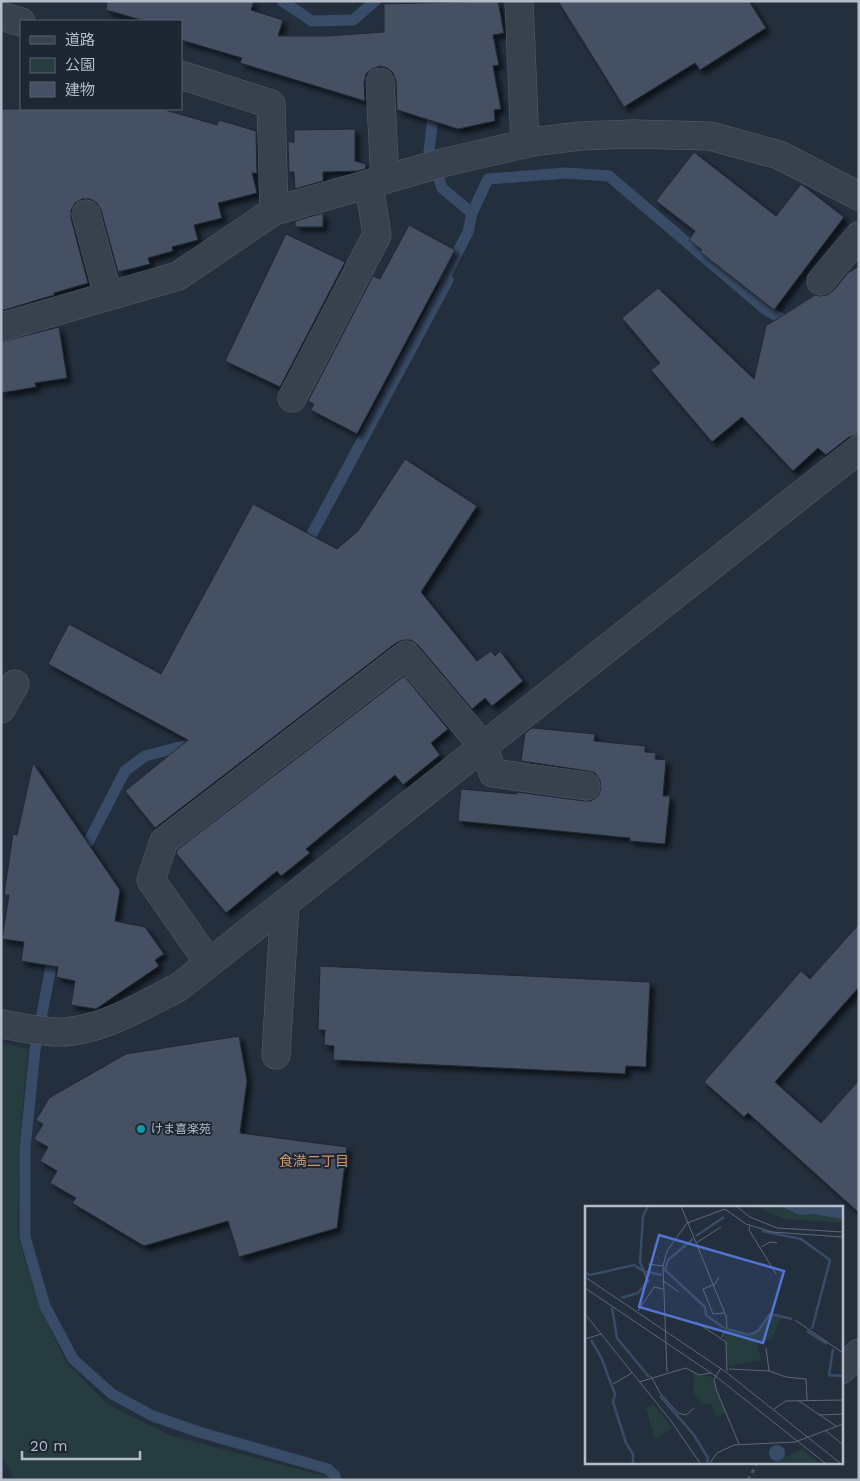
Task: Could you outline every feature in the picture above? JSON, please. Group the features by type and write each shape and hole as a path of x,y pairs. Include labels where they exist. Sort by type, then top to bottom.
{"street":[{"path":"519,1 525,144"},
{"path":"1,16 20,22"},
{"path":"182,74 270,104 274,212"},
{"path":"292,398 377,235 380,82"},
{"path":"1,327 178,276 274,212 442,163 525,144 580,136 710,136 779,155 859,196"},
{"path":"86,214 108,296"},
{"path":"821,281 859,236"},
{"path":"1,1024 60,1032 97,1026 130,1013 179,987 859,449"},
{"path":"209,963 151,880 164,841 406,655 483,746 493,774 586,786"},
{"path":"1,709 15,684"},
{"path":"276,1055 285,903"},
{"path":"842,1369 859,1353"}],"path":[{"path":"748,1480 757,1464"}],"green space":[{"path":"1,1042 28,1049 19,1146 18,1237 40,1308 66,1362 107,1404 169,1435 328,1477 328,1480 15,1480 1,1455"}],"building":[{"path":"107,1 254,1 251,10 283,20 278,36 326,36 384,32 384,4 498,1 504,33 493,35 499,65 493,66 501,109 494,110 495,121 458,129 397,110 396,81 393,73 387,68 380,66 366,74 364,83 365,101 240,63 242,58 182,40 182,20 141,20 106,10"},
{"path":"558,1 749,1 766,28 700,70 695,63 624,107"},
{"path":"1,109 165,110 217,125 219,120 256,131 257,173 252,173 257,193 218,203 222,218 194,225 198,240 172,247 173,251 148,258 150,264 118,272 101,210 97,203 90,199 82,199 75,203 71,210 71,218 88,283 1,311"},
{"path":"355,129 355,161 366,164 365,169 323,172 323,181 295,189 294,172 289,172 288,141 294,143 294,130"},
{"path":"694,152 776,216 801,184 844,217 774,310 700,252 702,250 689,240 695,231 656,201"},
{"path":"323,213 323,227 295,227 295,221"},
{"path":"409,225 455,250 357,434 311,410 314,404 308,401 373,276 380,279"},
{"path":"286,234 345,262 280,387 225,361"},
{"path":"859,266 859,434 849,437 826,455 818,448 793,471 742,417 712,442 651,370 660,363 622,318 658,288 754,379 766,326 815,295 827,295 833,291 848,273"},
{"path":"59,327 67,378 35,383 36,387 1,393 1,342"},
{"path":"405,459 477,506 421,592 477,661 491,651 495,656 500,651 523,681 492,706 485,698 472,709 418,645 411,640 403,640 396,643 155,828 125,791 188,740 48,664 69,624 161,674 253,504 337,549 358,531"},
{"path":"404,676 448,729 431,743 440,755 403,785 395,775 306,849 310,853 281,876 277,871 226,913 176,853 177,850"},
{"path":"532,728 595,734 594,741 645,746 645,752 656,753 655,759 666,760 663,796 670,796 665,844 630,841 630,838 458,821 461,789 517,794 517,792 584,801 591,801 598,796 601,788 600,780 595,773 521,761 525,733"},
{"path":"33,763 120,890 115,921 145,927 164,954 155,960 159,966 96,1009 71,1005 75,981 56,977 58,967 21,961 24,942 2,939 9,895 4,895 13,834 17,835"},
{"path":"859,924 859,987 775,1082 821,1123 859,1080 859,1213 748,1113 744,1117 704,1082 801,971 810,979"},
{"path":"320,966 650,982 646,1067 626,1066 625,1074 333,1060 334,1046 324,1045 325,1030 318,1030"},
{"name":"けま喜楽苑","path":"239,1036 247,1081 240,1133 347,1147 337,1228 239,1257 228,1221 144,1246 72,1203 76,1198 50,1183 57,1171 40,1161 48,1147 34,1139 43,1124 36,1120 49,1098 126,1054"}],"waterway":[{"path":"282,1 312,21 353,20 375,1"},
{"path":"434,107 429,151 442,188 472,213"},
{"path":"305,547 448,280 444,279 468,232 472,213 488,179 566,173 609,176 766,310 793,325"},
{"path":"81,856 125,771 145,756 191,744"},
{"path":"54,951 35,1050 25,1148 25,1237 45,1306 73,1359 112,1394 153,1416 199,1432 328,1469 335,1476 336,1480"}],"place":[{"name":"けま喜楽苑","path":"141,1129"}],"district":[{"name":"食満二丁目","path":"314,1161"}]}
